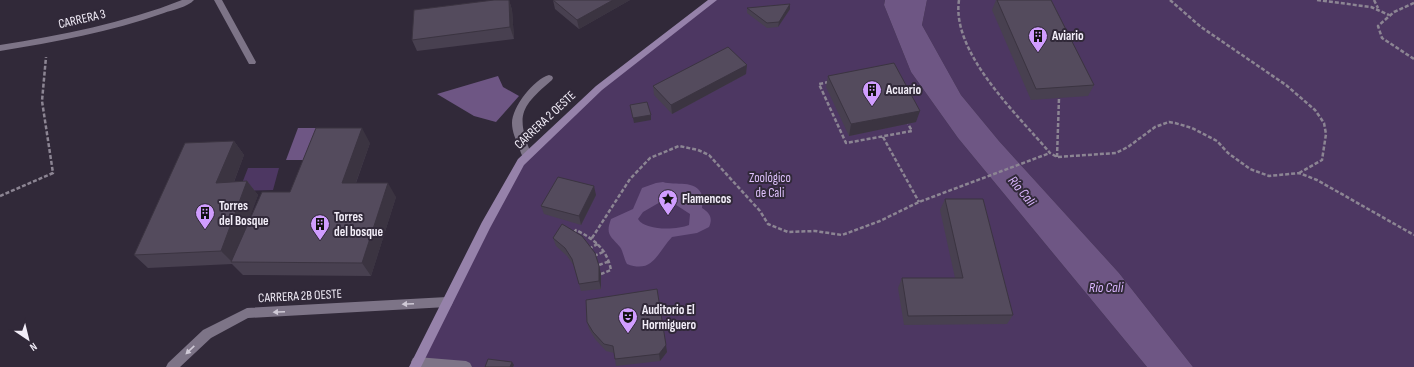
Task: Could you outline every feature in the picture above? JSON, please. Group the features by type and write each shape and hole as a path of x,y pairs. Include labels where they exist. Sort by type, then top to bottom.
{"street":[{"name":"CARRERA 3","path":"0,48 47,40 127,22 171,8 190,0"},
{"path":"218,0 252,62"},
{"name":"CARRERA 2 OESTE","path":"416,364 486,225 521,162 599,88 713,0"},
{"path":"527,156 517,131 518,112 533,90 550,78"},
{"name":"CARRERA 2B OESTE","path":"172,367 207,334 248,313 447,302"},
{"path":"416,364 466,367"}],"path":[{"path":"959,0 957,17 965,40 982,70 1050,153 1057,157 1116,153 1133,144 1155,126 1169,122 1192,128 1217,141 1228,152 1250,169 1269,176 1299,173 1322,160 1327,142 1321,118 1285,83 1181,12 1170,0"},
{"path":"1317,0 1337,4 1365,4 1378,8 1389,15"},
{"path":"1374,0 1378,8"},
{"path":"1414,3 1401,7 1389,15 1378,26 1382,38 1414,59"},
{"path":"0,196 53,173 42,101 47,40"},
{"path":"834,81 819,84 846,143 912,131 908,124"},
{"path":"1057,157 1059,98"},
{"path":"883,137 918,202"},
{"path":"592,238 630,179 650,158 679,146 698,150 709,155 760,211 768,224 788,232 815,231 842,235 880,221 918,202 953,188 1050,153"},
{"path":"1299,173 1317,180 1414,235"},
{"path":"572,236 576,230 599,243 610,261 611,270 601,274"},
{"path":"589,249 599,243"},
{"path":"594,256 605,251"},
{"path":"599,265 610,261"}],"green space":[{"name":"Zoológico de Cali","path":"713,0 885,0 884,5 911,72 958,138 1147,367 415,367 521,162 599,88"},
{"path":"927,0 1414,0 1414,367 1193,367 1119,273 999,141 961,95 922,25"},
{"path":"248,168 279,168 273,190 239,191"}],"water":[{"name":"Rio Cali","path":"885,0 927,0 922,25 961,95 999,141 1119,273 1193,367 1147,367 958,138 911,72 884,5"},
{"path":"498,76 503,87 519,96 496,122 474,116 437,94"},
{"path":"298,128 322,128 311,160 286,160"},
{"path":"663,182 685,184 699,190 703,200 702,208 711,218 709,227 697,233 672,237 654,260 649,264 636,266 627,264 621,249 610,235 609,224 611,219 633,209 642,188","holes":["662,201 670,201 690,214 689,225 677,228 662,228 647,226 638,219 643,212"]}],"building":[{"path":"494,0 509,0 510,27 412,40 414,10"},
{"path":"553,0 613,0 577,20"},
{"name":"Aviario","path":"997,0 1051,0 1094,85 1036,89"},
{"path":"790,4 779,22 767,23 747,8"},
{"path":"728,47 747,65 671,105 653,86"},
{"name":"Acuario","path":"894,63 920,111 851,124 828,76"},
{"path":"647,102 651,115 633,118 630,105"},
{"name":"Torres del bosque","path":"316,128 362,128 342,183 388,183 362,263 231,262 262,192 290,192"},
{"name":"Torres del Bosque","path":"234,141 216,183 247,181 221,251 134,255 185,143"},
{"path":"558,177 594,186 579,216 541,206"},
{"path":"945,199 983,199 1013,315 908,316 902,278 963,278"},
{"path":"562,224 582,236 595,253 599,266 599,281 579,284 572,259 565,248 553,238"},
{"name":"Auditorio El Hormiguero","path":"657,289 666,345 659,354 615,359 613,346 604,344 593,332 587,322 586,300"},
{"path":"488,359 512,362 510,367 485,367"}],"place":[{"name":"Aviario","path":"1038,53"},
{"name":"Acuario","path":"872,107"},
{"name":"Flamencos","path":"668,216"},
{"name":"Torres del Bosque","path":"205,230"},
{"name":"Torres del bosque","path":"320,241"},
{"name":"Auditorio El Hormiguero","path":"628,334"}],"water label":[{"name":"Río Cali","path":"1022,191"}]}
